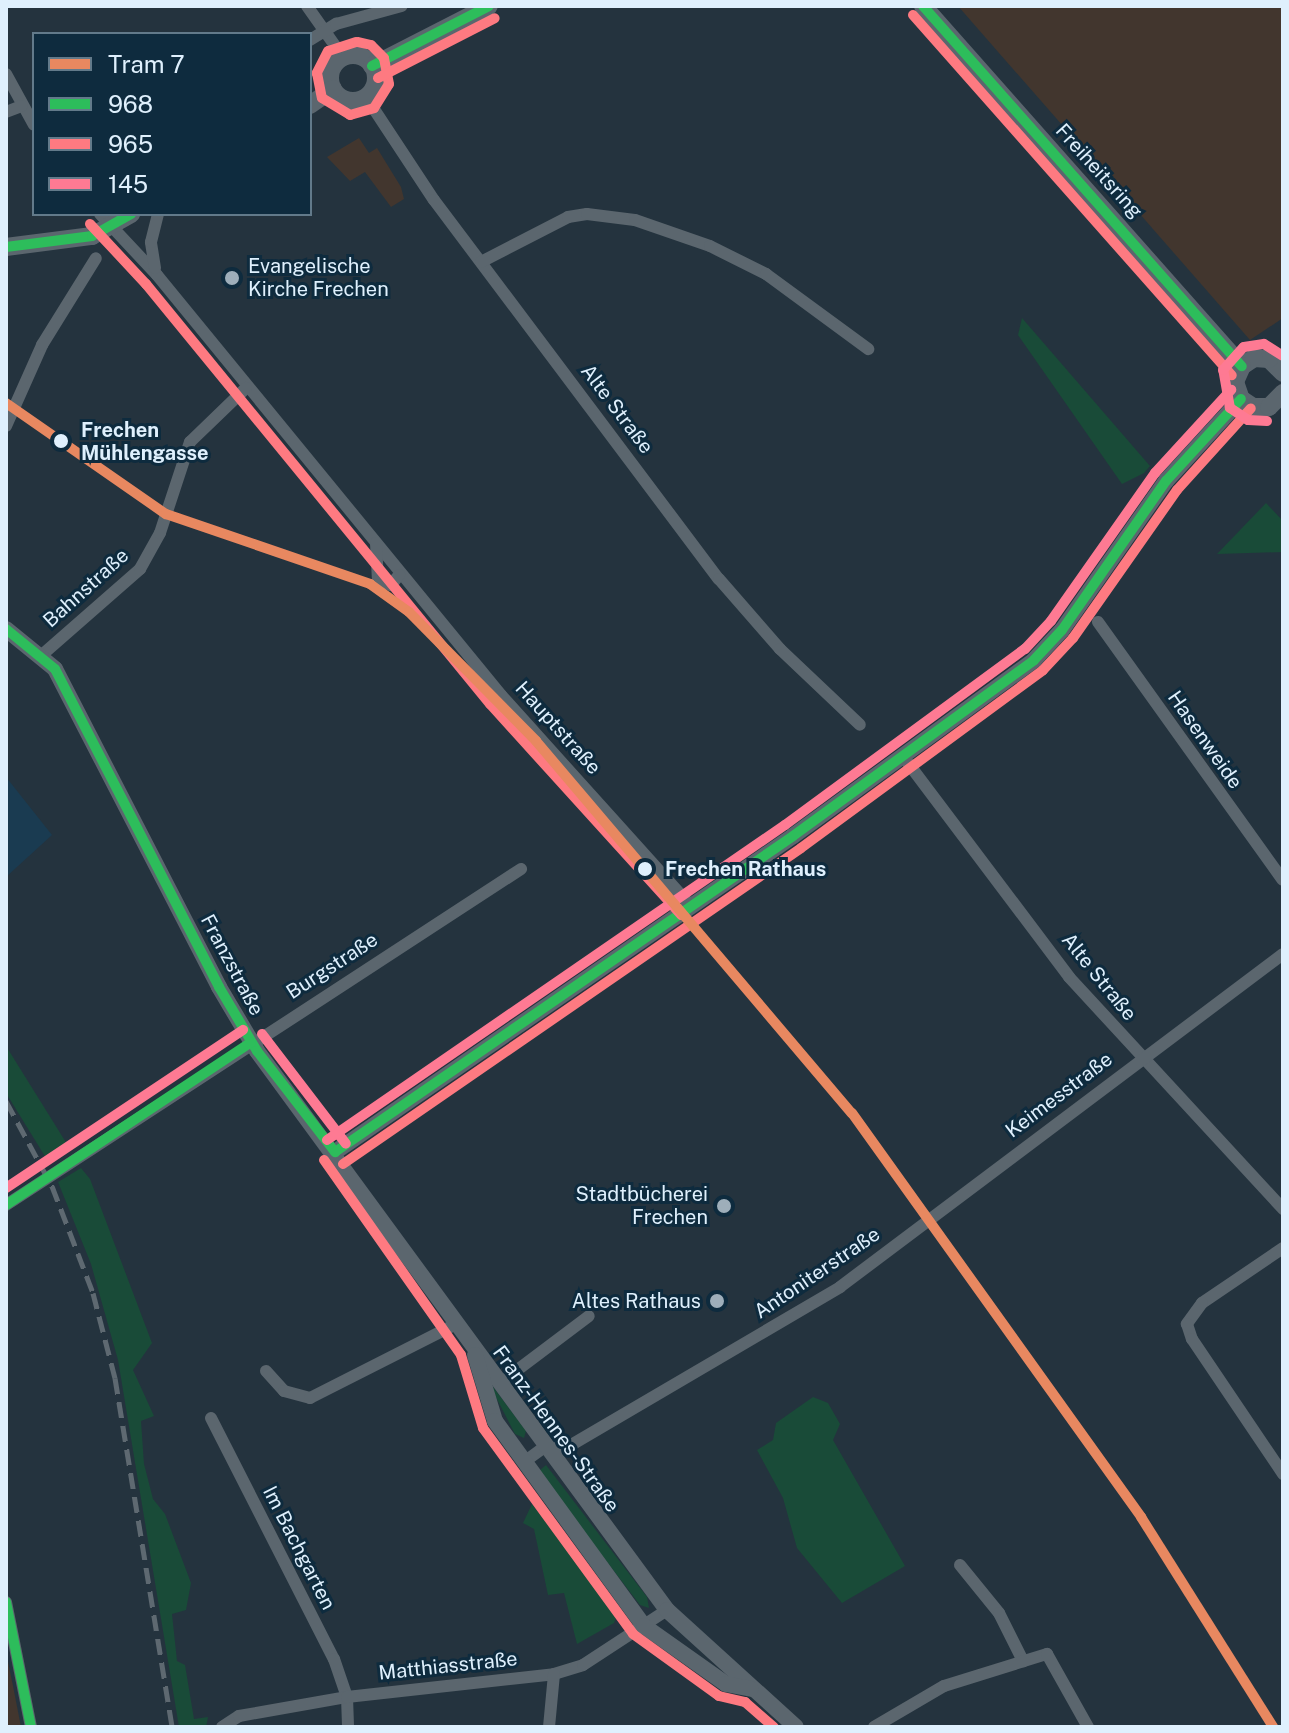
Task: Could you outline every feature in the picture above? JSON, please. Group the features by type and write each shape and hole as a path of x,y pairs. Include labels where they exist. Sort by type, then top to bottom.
{"main road":[{"path":"372,66 489,6"},
{"name":"Freiheitsring","path":"923,6 1242,366"},
{"path":"343,57 363,57 372,66 375,83 366,97 344,99 333,89 331,74 343,57"},
{"path":"312,104 333,89"},
{"path":"6,247 92,236 105,220"},
{"path":"1280,364 1254,358 1242,366 1235,382 1241,399 1253,407 1281,403"}],"street":[{"path":"307,6 343,57"},
{"path":"312,39 326,31 402,6"},
{"path":"6,74 32,122"},
{"name":"Alte Straße","path":"366,97 481,262 751,618 860,725"},
{"path":"6,112 22,106"},
{"path":"481,262 568,217 587,214 635,220 710,246 766,274 868,349"},
{"path":"157,275 151,242 158,216"},
{"name":"Hauptstraße","path":"105,220 157,275 399,575 691,906"},
{"path":"6,426 42,345 96,258"},
{"name":"Bahnstraße","path":"43,654 140,569 160,533 190,442 246,388"},
{"path":"335,1152 691,906 1049,647 1140,514 1241,399"},
{"name":"Hauptstraße","path":"376,543 378,581 391,585 399,575"},
{"name":"Hasenweide","path":"1098,622 1283,880"},
{"name":"Franzstraße","path":"6,629 43,654 251,1042 335,1152 474,1349"},
{"name":"Alte Straße","path":"902,755 1069,977 1283,1209"},
{"name":"Burgstraße","path":"6,1205 251,1042 521,869"},
{"name":"Keimesstraße","path":"937,1212 1283,954"},
{"name":"Antoniterstraße","path":"545,1447 566,1448 717,1363 840,1287 937,1212"},
{"path":"1283,1248 1202,1303 1187,1324 1192,1339 1283,1474"},
{"path":"500,1383 589,1316"},
{"path":"266,1371 284,1391 310,1398 456,1324"},
{"name":"Franz-Hennes-Straße","path":"474,1349 667,1610 796,1727"},
{"name":"Franz-Hennes-Straße","path":"474,1349 495,1421 644,1626 726,1684 751,1689"},
{"name":"Im Bachgarten","path":"211,1418 334,1659 347,1697 348,1727"},
{"path":"524,1462 545,1447"},
{"path":"960,1565 999,1613 1023,1661"},
{"path":"6,1602 31,1727"},
{"name":"Matthiasstraße","path":"222,1727 239,1716 347,1697 554,1674 583,1665 667,1610"},
{"path":"874,1727 944,1686 1047,1654 1088,1727"},
{"path":"549,1727 554,1674"}],"shaded area":[{"path":"958,6 1283,6 1283,318 1250,340"},
{"path":"359,138 369,153 377,148 401,187 404,199 391,207 365,172 350,181 327,157"},
{"path":"6,777 52,835 6,877"},
{"path":"6,1652 14,1691 21,1727 6,1727"}],"green space":[{"path":"1022,318 1150,466 1144,473 1122,484 1018,335"},
{"path":"1266,503 1283,521 1283,552 1217,554"},
{"path":"6,1046 67,1144 46,1158 6,1093"},
{"path":"81,1168 90,1179 152,1343 133,1370 154,1416 141,1421 144,1464 153,1499 165,1514 191,1583 186,1610 172,1614 177,1661 185,1665 194,1719 208,1717 206,1727 179,1727 118,1360 91,1264 58,1182"},
{"path":"485,1376 526,1431 524,1438 515,1434"},
{"path":"813,1397 828,1403 840,1424 833,1440 905,1566 842,1603 797,1548 783,1498 757,1450 773,1440 776,1423"},
{"path":"546,1465 647,1597 649,1608 640,1605 545,1481 540,1470"},
{"path":"532,1504 617,1615 614,1623 577,1644 564,1593 548,1595 534,1529 523,1523"}],"railway":[{"path":"6,1101 52,1186 93,1293 115,1378 172,1727"}],"tram line":[{"name":"7","path":"6,403 166,514 370,584 409,612 536,741 852,1113 1141,1517 1273,1727"}],"transit line":[{"name":"968","path":"372,66 489,6"},
{"name":"968","path":"923,6 1242,366"},
{"name":"965","path":"913,15 1232,375"},
{"name":"965","path":"378,78 495,18"},
{"name":"965","path":"356,42 328,51 317,73 322,98 350,115 374,108 389,84 384,58 371,45 358,42"},
{"name":"968","path":"6,247 92,236 127,216"},
{"name":"965","path":"90,224 146,284 490,704 681,915"},
{"name":"145","path":"1267,421 1248,420 1230,408 1223,370 1244,347 1264,344 1283,356"},
{"name":"145","path":"327,1140 785,825 1025,649 1051,621 1155,473 1231,390"},
{"name":"968","path":"335,1152 793,836 1034,660 1062,630 1166,481 1241,399"},
{"name":"965","path":"343,1164 801,848 1043,670 1073,638 1177,490 1251,408"},
{"name":"968","path":"6,629 55,669 219,987 257,1051 335,1152"},
{"name":"145","path":"6,1188 243,1030"},
{"name":"145","path":"262,1034 346,1144"},
{"name":"968","path":"6,1205 251,1042"},
{"name":"965","path":"324,1160 461,1355 483,1428 633,1634 719,1696 745,1702 774,1727"},
{"name":"968","path":"6,1602 31,1727"}],"place":[{"name":"Evangelische Kirche Frechen","path":"232,278"},
{"name":"Frechen Mühlengasse","path":"61,441"},
{"name":"Frechen Rathaus","path":"645,869"},
{"name":"Stadtbücherei Frechen","path":"724,1206"},
{"name":"Altes Rathaus","path":"717,1301"}]}
